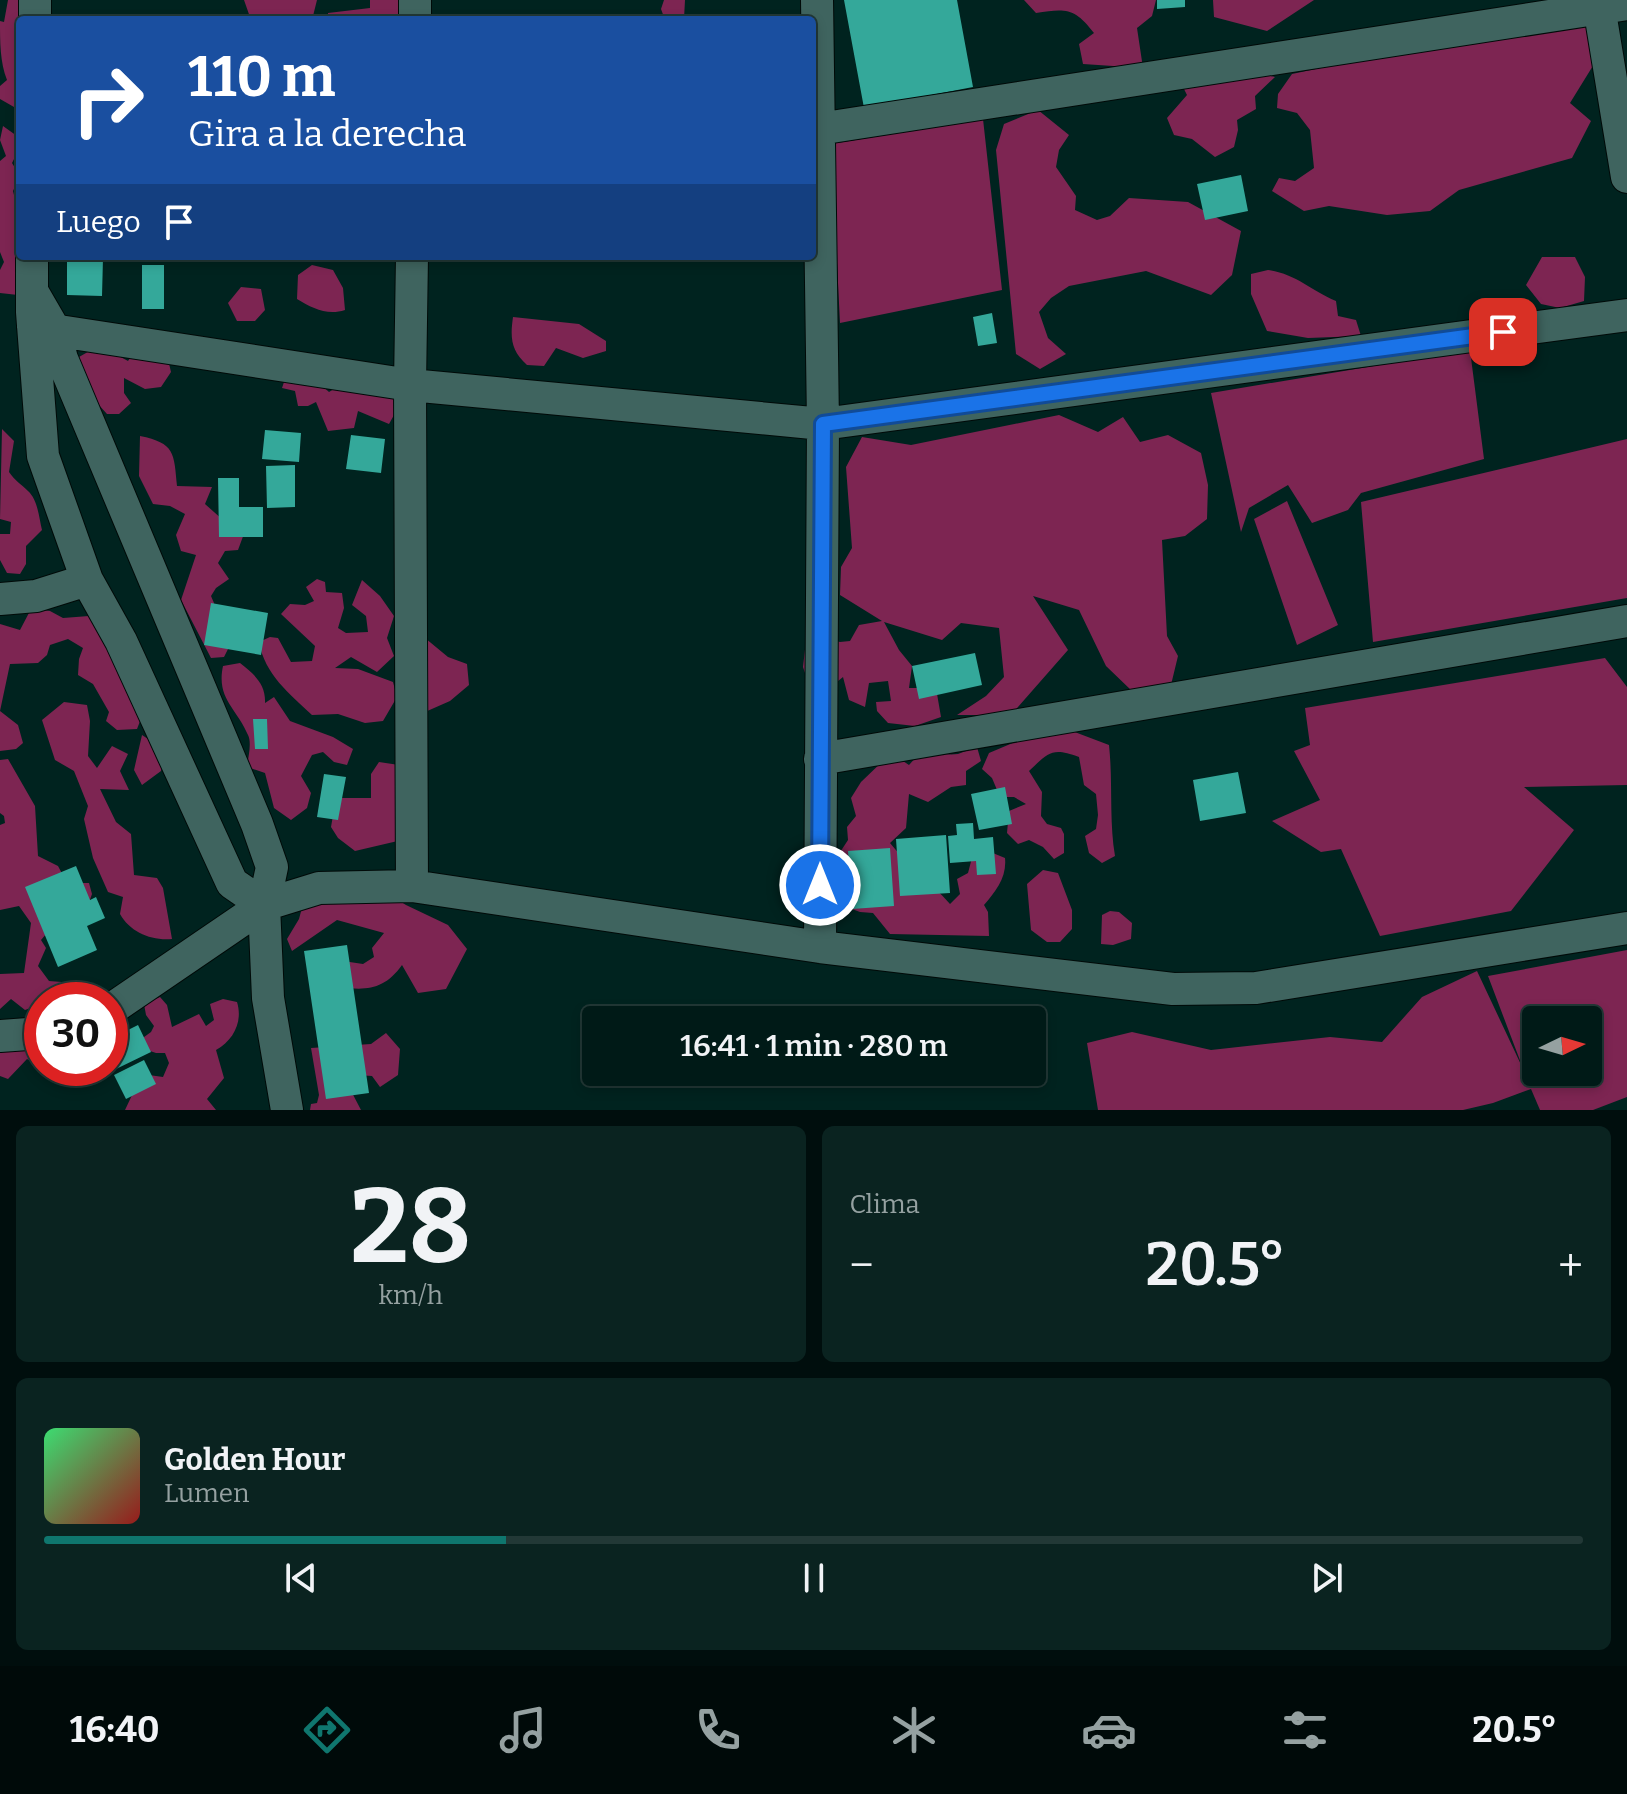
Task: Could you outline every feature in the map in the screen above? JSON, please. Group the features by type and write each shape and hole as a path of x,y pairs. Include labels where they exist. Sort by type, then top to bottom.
{"street":[{"path":"816,43 817,0"},
{"path":"816,130 1608,4 1627,177"},
{"path":"816,195 823,424 820,947"},
{"path":"32,260 32,291 50,338 272,867 264,905 268,998 287,1110"},
{"path":"412,260 412,886"},
{"path":"50,338 91,335 410,385 823,424 1627,315"},
{"path":"50,338 38,392 43,456 87,580 121,641 232,883 264,905"},
{"path":"38,392 50,338"},
{"path":"0,599 36,596 87,580"},
{"path":"820,759 1627,621"},
{"path":"128,998 264,905 319,888 412,886 820,947 1173,989 1256,988 1627,928"},
{"path":"0,1036 24,1034"}],"shaded area":[{"path":"8,0 28,0 23,16 16,16 14,107 0,99 0,86 7,80 0,44 0,21 4,22"},
{"path":"244,0 317,0 313,16 250,16"},
{"path":"370,0 402,0 403,16 328,16 328,13 370,8"},
{"path":"664,0 685,0 684,16 664,16 661,9"},
{"path":"1024,0 1156,0 1152,16 1137,28 1143,68 1083,64 1079,44 1094,33 1087,25 1069,12 1055,10 1036,13"},
{"path":"1213,0 1314,0 1267,31 1214,17"},
{"path":"1591,20 1599,56 1570,103 1591,121 1572,158 1459,190 1430,211 1387,215 1329,206 1304,211 1272,191 1279,178 1295,181 1314,168 1310,130 1297,113 1277,108 1278,94 1292,74 1448,41"},
{"path":"1253,72 1275,77 1255,96 1256,109 1237,120 1234,147 1215,157 1192,139 1174,135 1167,118 1187,95 1180,81"},
{"path":"1038,110 1069,135 1059,150 1056,167 1076,196 1075,210 1097,220 1110,216 1129,198 1188,202 1241,231 1232,275 1211,295 1146,271 1069,286 1051,298 1039,312 1048,338 1066,354 1040,369 1016,354 996,150 1004,124"},
{"path":"983,119 1002,290 840,323 831,144"},
{"path":"3,126 16,135 16,155 12,163 16,170 13,191 16,203 16,260 19,260 18,295 0,293 0,270 4,262 0,252 0,161 6,156 0,140"},
{"path":"1542,257 1575,257 1585,277 1584,301 1560,308 1541,304 1526,285"},
{"path":"312,265 333,270 343,288 345,310 326,312 297,299 298,275"},
{"path":"1268,270 1295,279 1336,301 1338,316 1356,320 1361,336 1308,338 1267,331 1251,294 1251,274"},
{"path":"241,287 261,289 265,310 255,321 237,321 228,303"},
{"path":"513,317 579,324 606,341 606,351 583,358 556,348 544,366 527,365 513,344"},
{"path":"149,330 162,334 171,372 161,387 145,389 124,378 124,393 131,403 119,414 107,414 89,394 79,357 93,349 128,361"},
{"path":"1470,350 1484,459 1361,493 1348,510 1312,523 1288,485 1249,508 1241,532 1211,393"},
{"path":"286,376 320,384 329,392 339,386 394,395 399,406 389,424 358,411 354,428 328,431 316,402 298,406 295,391 282,388"},
{"path":"1059,415 1098,432 1123,417 1140,442 1168,435 1201,453 1208,485 1207,519 1185,536 1162,540 1167,636 1178,656 1170,689 1132,691 1106,666 1079,610 1033,596 1068,650 1011,715 957,715 986,696 1004,677 999,628 961,623 942,640 884,622 912,666 909,688 936,688 941,717 915,726 888,723 877,711 876,702 891,701 888,681 869,683 865,707 849,700 843,677 832,686 807,679 803,667 807,632 840,642 850,641 859,625 882,621 840,595 841,567 852,548 846,467 862,437 911,445"},
{"path":"2,429 14,441 9,472 34,499 42,530 26,546 26,564 20,574 7,573 0,560 0,534 10,534 11,522 0,519"},
{"path":"140,436 160,442 170,451 177,486 212,487 205,504 223,520 245,531 238,550 225,551 218,563 229,579 211,596 231,643 224,657 211,658 181,600 196,555 181,551 176,535 185,514 170,506 153,504 139,476"},
{"path":"1627,439 1627,598 1373,642 1361,502"},
{"path":"1287,501 1338,625 1297,645 1254,519"},
{"path":"317,579 325,582 326,592 342,593 344,608 338,628 346,633 368,632 366,616 352,605 362,580 380,596 394,616 387,638 394,656 377,672 351,657 335,668 358,669 393,682 397,697 383,721 365,723 338,714 312,715 279,683 262,654 259,642 270,637 278,638 291,662 312,661 315,646 281,614 290,604 305,605 314,601 306,587"},
{"path":"31,609 50,611 63,618 89,616 107,631 144,711 137,729 117,730 106,721 109,712 93,684 78,675 83,648 68,639 50,645 47,655 38,663 10,664 0,711 0,624 20,630"},
{"path":"425,638 448,657 467,664 469,685 450,701 425,712"},
{"path":"1605,658 1627,687 1627,785 1524,787 1574,830 1511,911 1380,936 1341,849 1321,852 1272,821 1320,800 1294,751 1310,745 1305,708"},
{"path":"240,663 261,685 265,703 274,697 290,721 333,737 353,749 347,765 334,762 323,752 312,755 301,776 311,793 307,808 291,820 274,808 265,773 247,767 249,738 222,687 223,666"},
{"path":"64,702 87,705 90,721 88,756 97,768 112,746 128,754 120,771 129,790 100,789 116,822 131,834 134,875 157,878 163,888 172,939 149,937 135,930 120,914 123,897 108,892 93,858 84,819 88,806 74,771 55,760 42,720"},
{"path":"0,711 18,725 23,743 16,749 0,751"},
{"path":"1044,730 1072,731 1109,745 1115,856 1102,863 1089,853 1085,836 1096,829 1096,794 1084,785 1079,757 1070,754 1051,753 1029,771 1042,792 1041,816 1047,824 1061,828 1064,834 1064,853 1054,859 1043,847 1029,840 1018,844 1007,833 1009,811 1026,804 1014,797 1000,797 992,778 982,769 989,753"},
{"path":"142,735 166,751 161,771 142,785 134,770"},
{"path":"977,747 981,761 966,771 966,785 951,787 928,802 909,794 906,828 890,843 950,904 960,894 957,879 968,873 973,854 983,849 1005,858 1002,878 984,905 988,912 989,936 890,934 873,913 841,905 833,863 848,840 847,827 856,816 851,798 861,782 885,759 900,759 909,765 921,754 958,754"},
{"path":"8,759 35,806 38,856 58,866 67,883 89,883 92,894 85,914 52,927 41,940 46,948 38,966 49,981 62,982 24,982 24,1009 11,999 0,1009 0,974 24,973 31,923 19,906 0,910 0,825 5,823 0,813 0,760"},
{"path":"379,762 399,765 401,795 395,808 400,814 402,840 355,851 338,838 331,827 336,798 371,798 371,774"},
{"path":"1043,870 1058,873 1072,910 1072,929 1060,942 1047,942 1031,930 1027,884"},
{"path":"387,893 448,925 467,949 446,989 418,993 402,965 382,984 359,989 340,987 343,961 363,964 374,957 372,948 384,933 337,920 292,951 287,939 299,919 303,904 336,904"},
{"path":"1110,911 1119,912 1132,923 1131,939 1113,945 1101,944 1102,915"},
{"path":"1627,950 1627,1097 1593,1110 1540,1110 1531,1089 1463,1110 1098,1110 1087,1043 1132,1032 1211,1050 1330,1037 1382,1042 1422,997 1477,971 1522,1067 1522,1086 1602,1086 1602,1006 1522,1006 1522,1066 1488,976"},
{"path":"160,997 167,1005 172,1027 199,1014 206,1026 214,1020 210,1004 223,999 237,1002 239,1016 236,1029 228,1041 216,1050 224,1078 207,1099 216,1110 125,1110 142,1074 163,1077 169,1063 165,1053 144,1049 140,1040 154,1026 146,1015 144,1004"},
{"path":"386,1033 400,1049 398,1075 380,1087 372,1076 357,1075 349,1087 361,1110 310,1110 311,1104 317,1103 319,1095 311,1048 371,1044"},
{"path":"0,1040 24,1041 24,1062 8,1079 0,1076"}],"building":[{"path":"844,0 957,0 973,87 864,108"},
{"path":"1157,0 1185,0 1185,7 1157,9"},
{"path":"1241,175 1248,211 1205,220 1197,184"},
{"path":"67,260 103,260 102,296 67,295"},
{"path":"142,265 164,265 164,309 142,309"},
{"path":"992,313 997,343 978,346 973,317"},
{"path":"265,430 301,433 299,462 262,459"},
{"path":"351,435 385,439 381,473 346,469"},
{"path":"295,465 295,507 267,508 266,466"},
{"path":"218,478 239,478 239,507 263,507 263,537 219,537"},
{"path":"211,603 268,613 261,655 204,645"},
{"path":"975,653 982,685 919,699 912,666"},
{"path":"253,719 267,719 268,749 255,749"},
{"path":"1238,772 1246,813 1200,821 1193,780"},
{"path":"324,774 346,777 338,820 317,817"},
{"path":"1005,787 1012,824 979,830 971,794"},
{"path":"973,823 974,839 993,837 996,874 977,875 976,861 950,863 948,836 957,835 956,824"},
{"path":"946,835 950,893 900,896 896,839"},
{"path":"890,848 894,906 852,909 848,851"},
{"path":"76,866 90,900 96,897 105,918 87,926 97,950 58,967 25,887"},
{"path":"347,945 369,1093 326,1099 304,951"},
{"path":"138,1025 151,1052 128,1063 128,1030"},
{"path":"144,1060 156,1084 126,1099 120,1086 128,1086 128,1068"}],"route":[{"path":"820,885 823,424 1503,332"}]}
